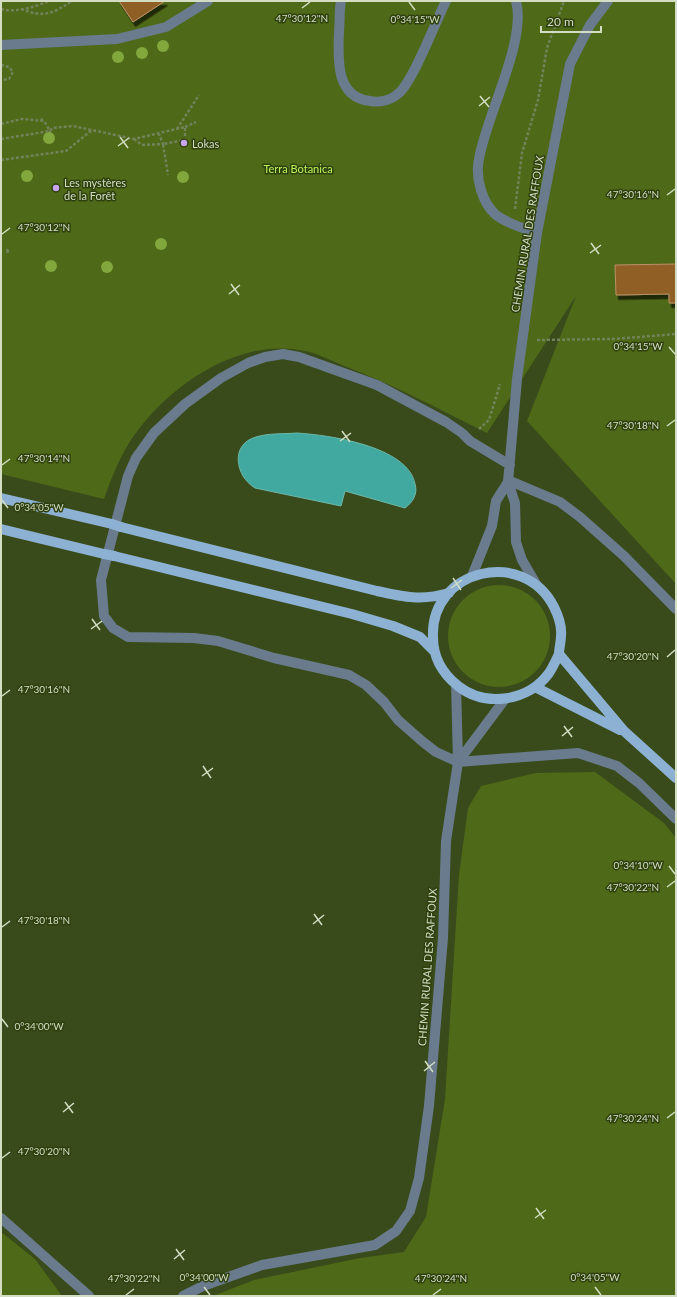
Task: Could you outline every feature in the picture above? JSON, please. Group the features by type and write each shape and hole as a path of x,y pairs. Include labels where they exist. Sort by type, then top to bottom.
{"main road":[{"path":"1,498 116,525 377,591 412,598 449,593"},
{"path":"1,528 345,612 393,626 420,637 434,651"},
{"path":"499,571 518,575 536,584 549,598 558,615 561,634 559,654 550,672 535,687 518,696 505,699 499,700 480,698 464,691 440,666 434,651 433,632 435,620 442,602 460,583 472,576 485,572 499,571"},
{"path":"559,654 624,732 676,778"},
{"path":"535,687 624,732"}],"street":[{"path":"1,45 117,38 166,27 208,1"},
{"path":"341,1 338,54 342,78 355,96 362,100 374,102 381,102 394,97 406,84 446,1"},
{"path":"516,1 518,12 515,42 478,160 479,180 484,200 495,214 518,227 537,233"},
{"name":"CHEMIN RURAL DES RAFFOUX","path":"472,576 492,526 496,501 508,481 517,379 537,233 570,64 590,25 608,1"},
{"path":"510,465 470,441 462,433 446,422 377,385 318,362 283,354 265,356 248,363 222,378 168,418 154,433 136,458 128,476 101,580 104,616 113,628 128,636 180,637 218,641 274,658 349,675 366,685 384,702 398,720 423,742 436,752 458,762 578,753 616,766 639,783 676,819"},
{"path":"508,481 560,502 575,513 624,556 676,609"},
{"name":"CHEMIN RURAL DES RAFFOUX","path":"508,481 515,503 516,542 522,560 536,584"},
{"name":"CHEMIN RURAL DES RAFFOUX","path":"183,1296 203,1286 262,1266 375,1245 396,1231 410,1211 418,1178 429,1106 443,938 446,841 458,762 456,684"},
{"name":"CHEMIN RURAL DES RAFFOUX","path":"458,762 505,699"},
{"path":"1,1218 89,1296"}],"path":[{"path":"1,9 6,10 36,6 49,1"},
{"path":"21,8 34,14 44,15 57,11 72,1"},
{"path":"518,227 515,211 522,152 538,100 547,48 564,1"},
{"path":"1,66 9,67 13,72 9,79 1,80"},
{"path":"177,129 199,95"},
{"path":"1,124 22,119 41,120 44,121 50,131 49,138"},
{"path":"1,139 50,131 52,128 73,126 134,139 185,127 196,122"},
{"path":"134,139 142,145 162,144 184,140 185,127"},
{"path":"1,160 66,151 92,130"},
{"path":"159,134 168,175"},
{"path":"523,340 614,339 676,334"},
{"path":"474,431 483,426 489,420 497,399 501,380"}],"green space":[{"name":"Terra Botanica","path":"1,1 676,1 676,584 527,421 576,296 487,433 379,380 324,357 305,351 281,348 256,351 232,358 210,368 188,382 168,398 150,415 125,449 104,499 1,474"},
{"path":"499,585 518,589 535,600 546,617 550,636 546,655 535,672 518,683 499,687 480,683 463,672 452,655 448,636 452,617 463,600 480,589"},
{"path":"595,772 664,823 676,838 676,1296 213,1296 254,1280 360,1258 404,1252 426,1217 445,1099 459,875 468,808 481,786 536,773"},
{"path":"1,1232 35,1259 62,1296 1,1296"}],"water":[{"path":"297,433 328,436 365,445 398,460 409,471 415,484 416,491 414,498 405,508 345,491 341,506 255,488 248,483 243,476 238,461 242,446 256,437 271,434"}],"building":[{"path":"119,1 165,1 133,22"},
{"path":"676,264 676,303 669,303 669,294 616,295 615,265"}],"place":[{"name":"Lokas","path":"184,143"},
{"name":"Les mystères de la Forêt","path":"56,188"}]}
